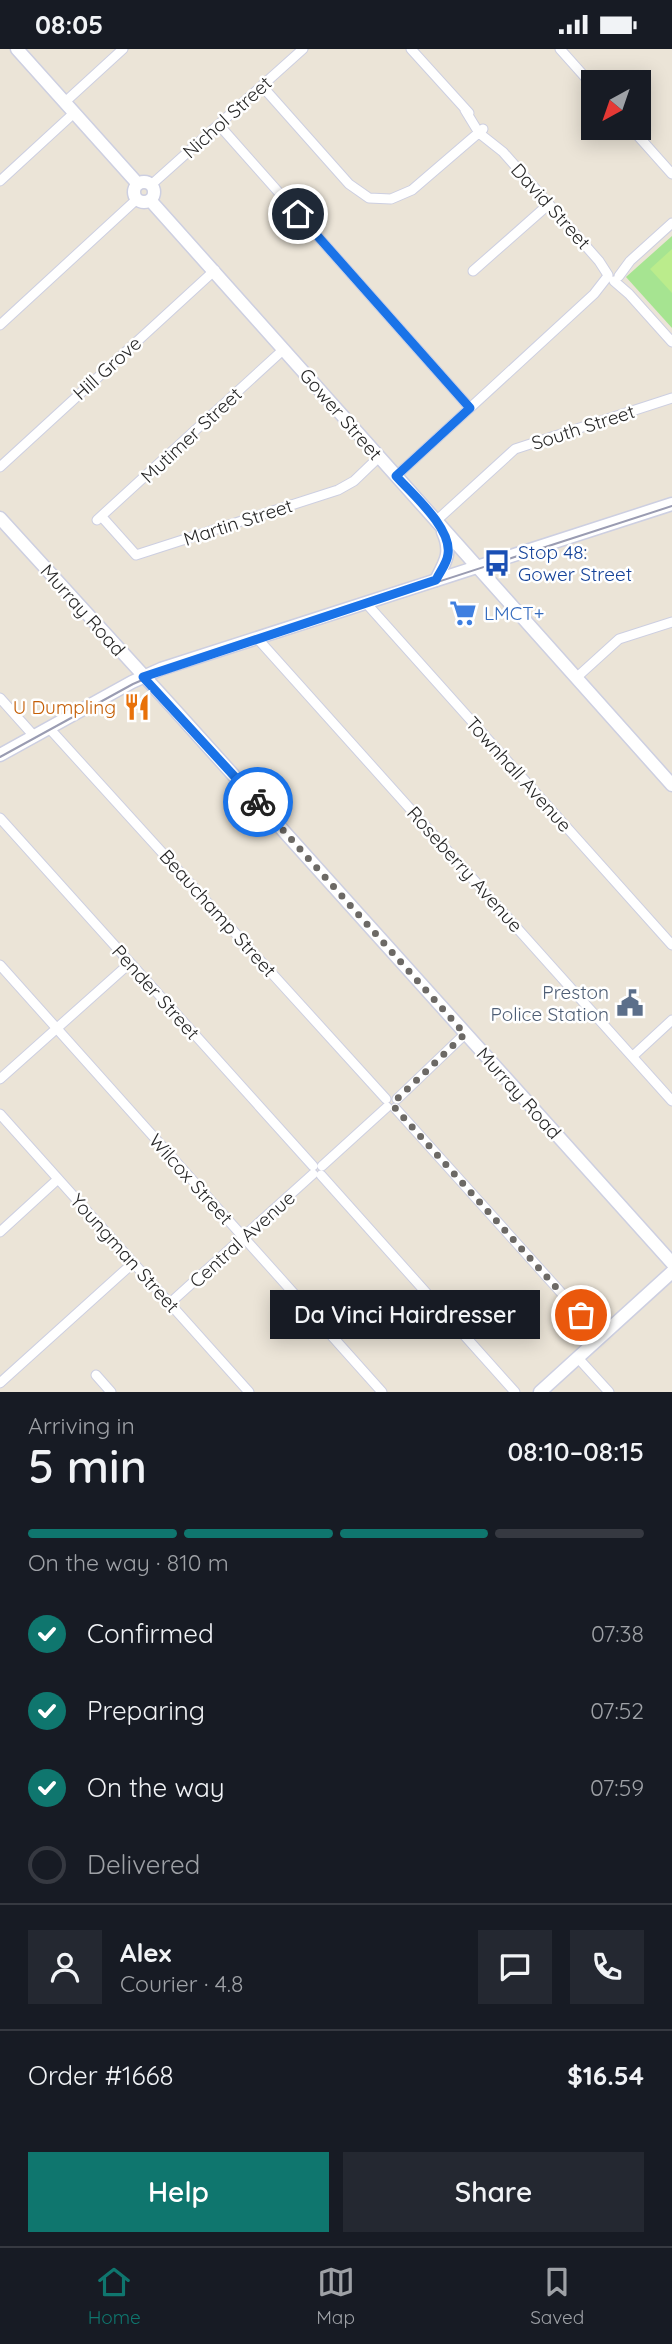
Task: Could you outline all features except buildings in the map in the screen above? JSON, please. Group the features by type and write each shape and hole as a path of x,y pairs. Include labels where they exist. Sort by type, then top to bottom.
{"main road":[{"path":"17,49 74,113 154,193 150,200 144,202 137,199 135,191 145,185"},
{"name":"Gower Street","path":"150,200 672,785"},
{"path":"0,755 143,677 672,504"},
{"name":"Murray Road","path":"0,518 672,1263"},
{"path":"436,580 449,553 447,540 438,523"},
{"path":"540,1392 672,1272"}],"street":[{"path":"65,102 123,49"},
{"name":"Nichol Street","path":"145,185 219,125 303,49"},
{"path":"560,49 581,73"},
{"name":"David Street","path":"416,51 465,110 478,121 481,131 492,137 672,342"},
{"path":"262,86 349,184 369,198 391,199 412,190 481,131"},
{"path":"0,181 74,113"},
{"path":"219,125 470,408"},
{"path":"642,140 672,174"},
{"path":"0,325 137,199"},
{"path":"473,271 549,204"},
{"path":"396,476 672,223"},
{"name":"Hill Grove","path":"0,467 215,270"},
{"name":"Mutimer Street","path":"99,519 284,349"},
{"name":"South Street","path":"438,523 515,449 672,398"},
{"name":"Martin Street","path":"99,519 136,555 338,490 354,481 379,457"},
{"name":"Townhall Avenue","path":"366,603 672,944"},
{"path":"576,678 619,639 672,622"},
{"name":"Roseberry Avenue","path":"257,638 672,1101"},
{"path":"0,698 34,736"},
{"name":"Beauchamp Street","path":"49,728 601,1337"},
{"name":"Pender Street","path":"0,818 515,1392"},
{"path":"0,1079 130,963"},
{"name":"Wilcox Street","path":"0,965 382,1392"},
{"path":"632,1056 672,1020"},
{"name":"Central Avenue","path":"170,1303 465,1034"},
{"name":"Youngman Street","path":"0,1114 250,1392"},
{"path":"0,1232 58,1179"},
{"path":"0,1384 133,1263"},
{"path":"578,1358 609,1392"},
{"path":"96,1375 111,1392"}],"green space":[{"path":"672,236 672,328 626,277"},
{"path":"672,249 672,293 650,269"}],"tram line":[{"path":"0,757 133,684 163,671 672,506"}],"way so far":[{"path":"258,802 465,1034 397,1099 398,1105 395,1108 581,1315"}],"place":[{"name":"Stop 48: Gower Street","path":"497,563"},
{"name":"LMCT+","path":"463,613"},
{"name":"U Dumpling","path":"137,707"},
{"name":"Preston Police Station","path":"630,1003"},
{"name":"Da Vinci Hairdresser","path":"581,1315"}],"route":[{"path":"258,802 143,677 436,580 449,553 447,540 441,526 396,476 470,408 298,214"}]}
